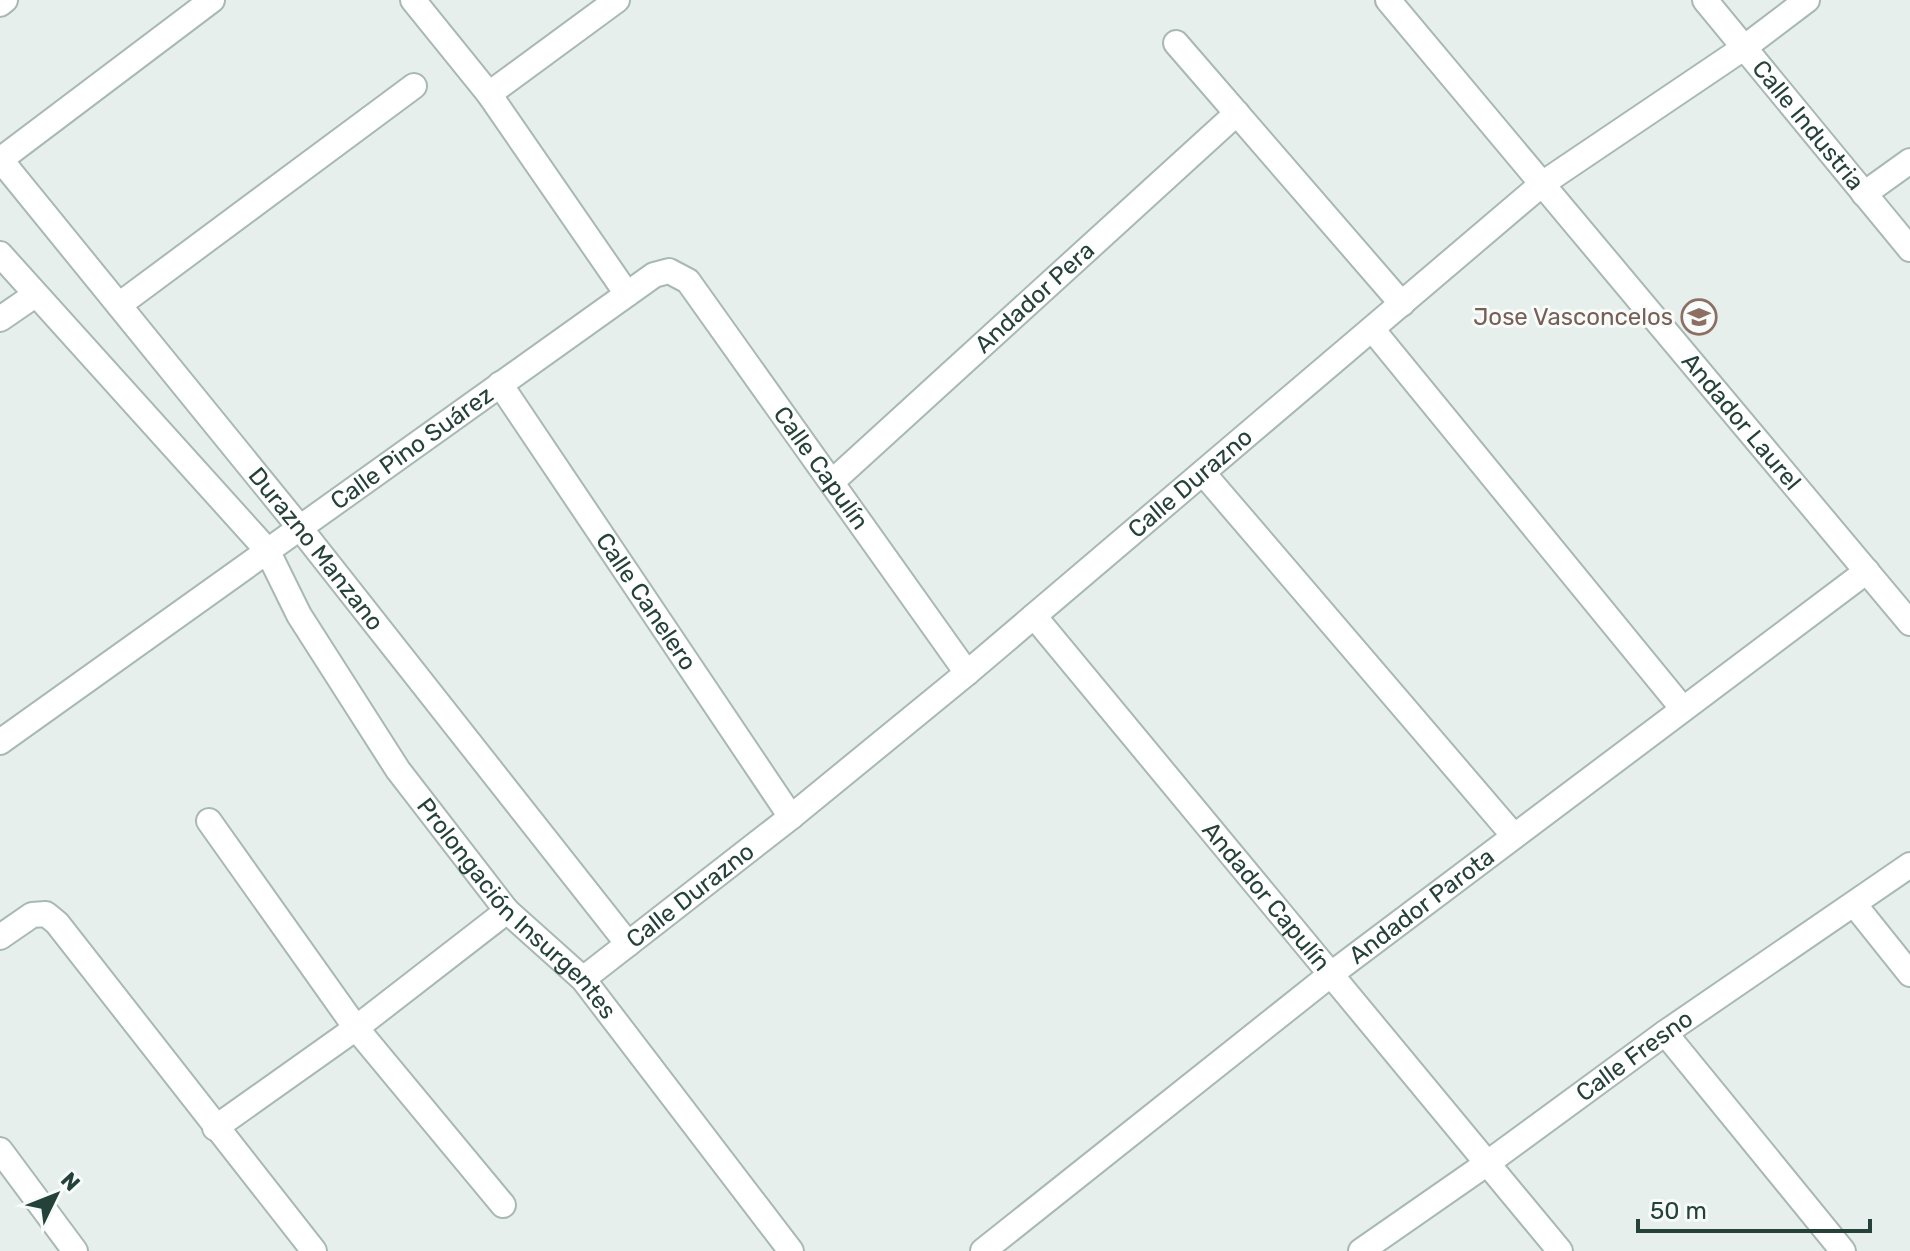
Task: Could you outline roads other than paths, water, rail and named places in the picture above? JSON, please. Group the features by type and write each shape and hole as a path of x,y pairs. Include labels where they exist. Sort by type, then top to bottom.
{"street":[{"path":"0,4 5,0"},
{"path":"0,159 212,0"},
{"path":"413,0 489,94 627,294"},
{"path":"489,94 617,0"},
{"name":"Andador Laurel","path":"1388,0 1910,623"},
{"name":"Calle Industria","path":"1705,0 1910,249"},
{"name":"Calle Durazno","path":"583,979 791,817 967,673 1542,184 1745,47 1807,0"},
{"path":"1176,43 1402,304"},
{"path":"119,305 414,86"},
{"name":"Andador Pera","path":"832,482 1237,113"},
{"name":"Durazno Manzano","path":"0,159 300,528 628,944"},
{"path":"1864,194 1910,161"},
{"name":"Prolongación Insurgentes","path":"0,254 267,550 299,615 398,770 507,911 583,979 791,1251"},
{"name":"Calle Pino Suárez","path":"0,742 627,294 654,275 669,271"},
{"name":"Calle Capulín","path":"669,271 688,281 967,673"},
{"path":"0,319 35,295"},
{"path":"1372,329 1683,709"},
{"name":"Calle Canelero","path":"500,384 791,817"},
{"path":"1203,473 1514,836"},
{"name":"Andador Parota","path":"983,1251 1330,975 1867,571"},
{"name":"Andador Capulín","path":"1034,616 1560,1251"},
{"path":"209,821 356,1028 503,1205"},
{"name":"Calle Fresno","path":"1361,1251 1665,1033 1910,865"},
{"path":"1854,904 1910,974"},
{"path":"215,1128 356,1028 507,911"},
{"path":"0,937 32,915 46,914 57,923 314,1251"},
{"path":"1665,1033 1843,1251"},
{"path":"0,1150 75,1251"}],"place":[{"name":"Jose Vasconcelos","path":"1699,317"}]}
